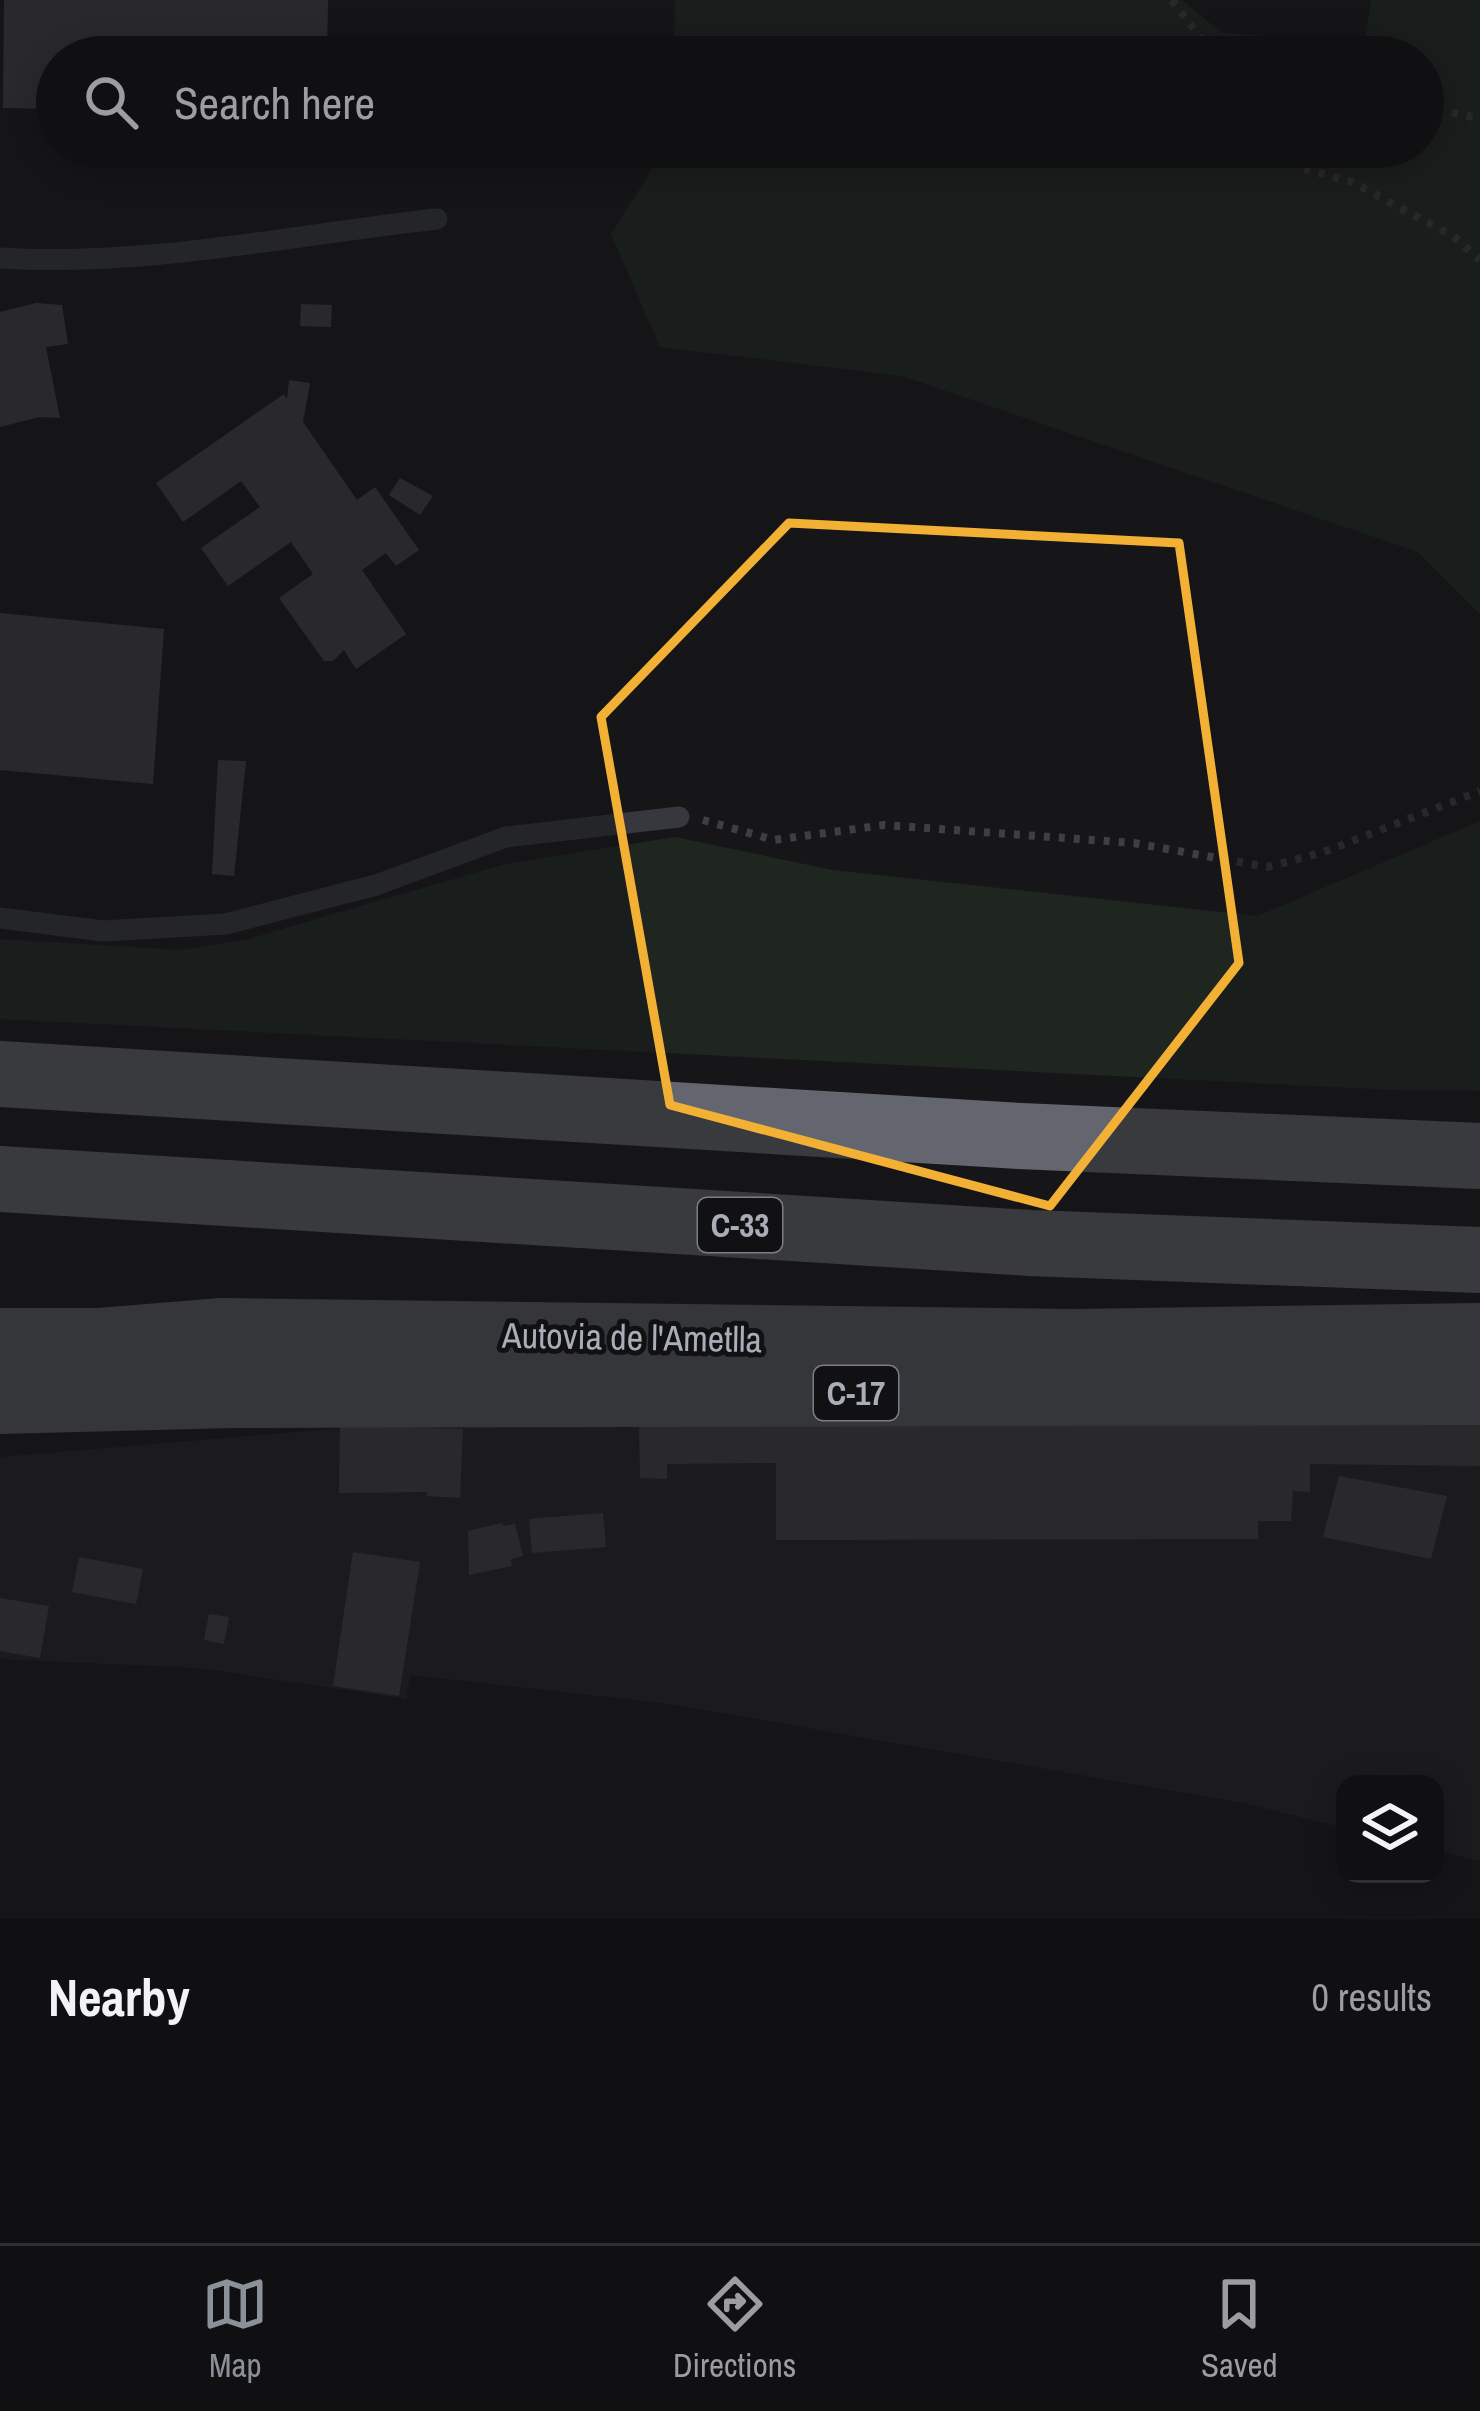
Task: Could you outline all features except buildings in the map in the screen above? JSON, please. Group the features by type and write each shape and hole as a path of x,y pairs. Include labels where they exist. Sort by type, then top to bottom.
{"highway":[{"path":"0,1074 1020,1136 1480,1156"},
{"name":"C-33","path":"0,1180 1031,1243 1480,1260"},
{"path":"0,1295 223,1331"},
{"name":"Autovia de l'Ametlla","path":"0,1341 100,1341 223,1331 1074,1342 1480,1336"},
{"name":"Autovia de l'Ametlla","path":"0,1401 232,1394 1480,1392"}],"lane":[{"path":"0,258 58,261 185,254 437,219"},
{"path":"0,918 103,931 226,924 376,885 506,837 679,817"}],"path":[{"path":"1172,0 1199,36"},
{"path":"1444,110 1480,119"},
{"path":"1302,168 1352,182 1454,236 1480,260"},
{"path":"679,817 774,839 884,825 1134,843 1267,867 1324,852 1480,791"}],"highlighted area":[{"path":"789,523 1179,543 1239,963 1050,1206 670,1105 601,717"}],"shaded area":[{"path":"675,0 1182,0 1222,33 1270,36 674,36"},
{"path":"1371,0 1480,0 1480,614 1418,552 902,376 660,347 611,234 651,168 1444,168 1444,36 1366,36"},
{"path":"1480,821 1480,1091 0,1019 0,939 180,950 248,939 505,864 675,837 833,870 1258,916"},
{"path":"666,1418 1480,1429 1480,1861 1444,1852 1444,1775 1336,1775 1336,1826 1243,1803 670,1704 411,1675 406,1699 199,1668 0,1659 0,1457 333,1429"}]}
